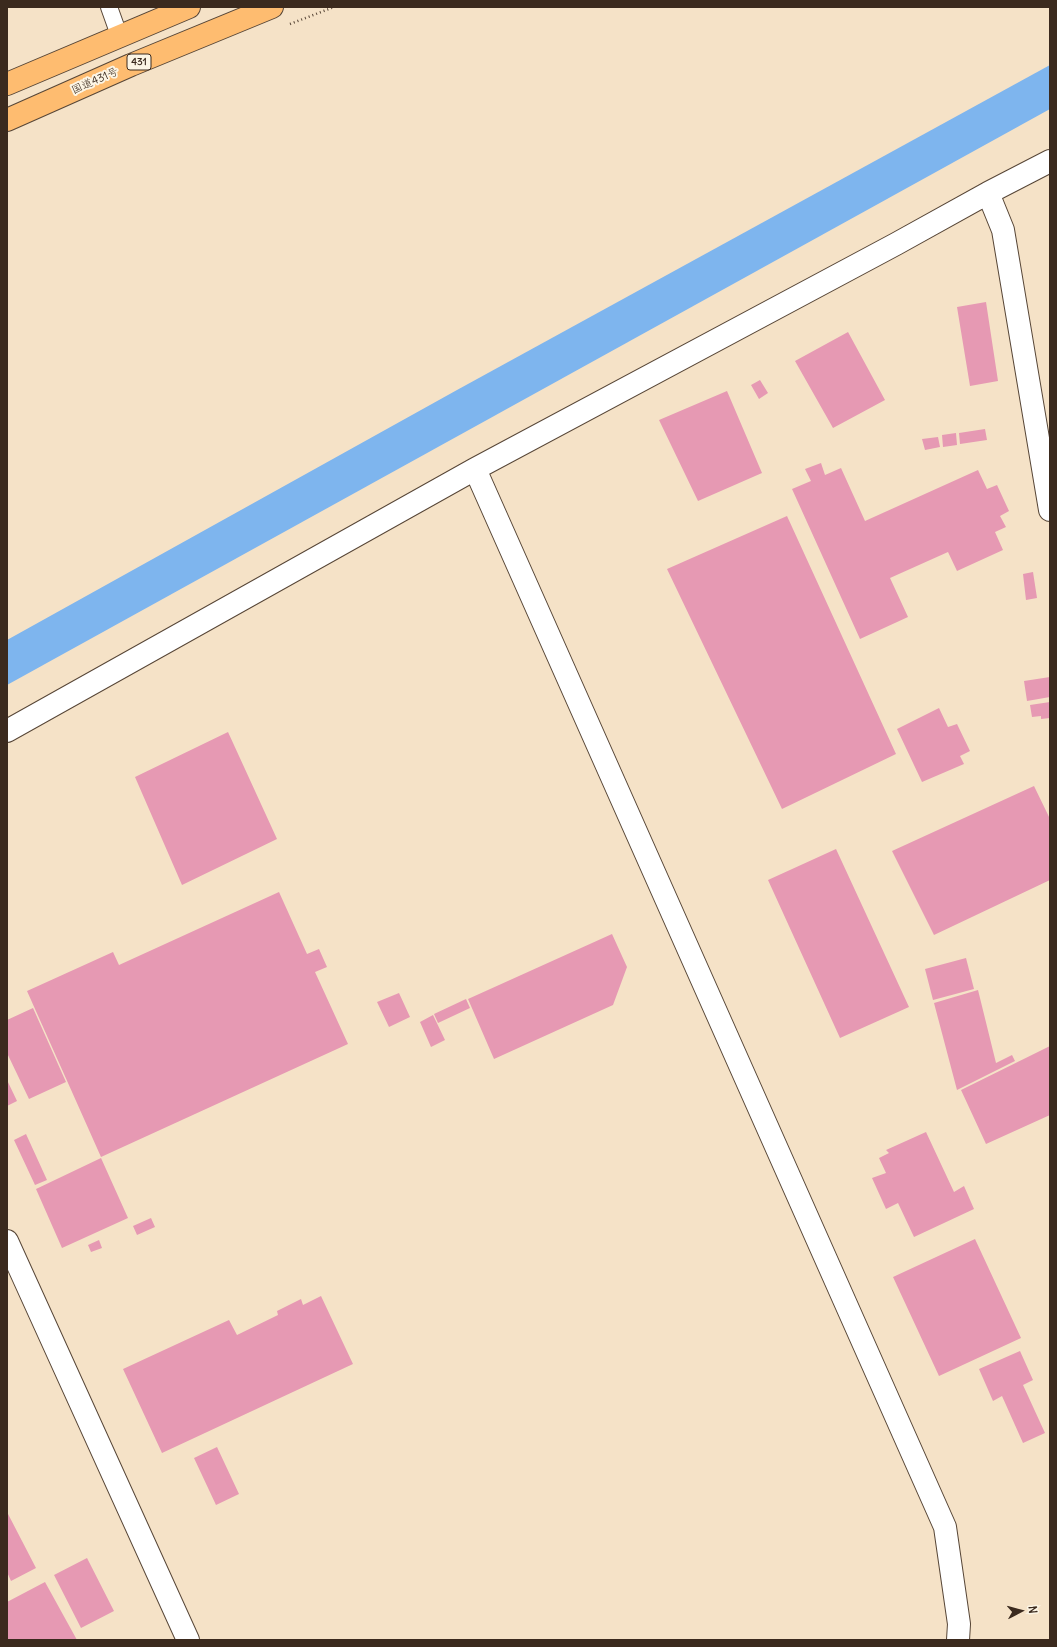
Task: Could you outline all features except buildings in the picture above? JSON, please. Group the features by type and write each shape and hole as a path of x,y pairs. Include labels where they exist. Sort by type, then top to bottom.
{"highway":[{"path":"7,84 119,35 189,7"},
{"name":"国道431号","path":"7,120 132,65 272,7"}],"street":[{"path":"7,731 475,469 1050,161"},
{"path":"988,193 1003,230 1050,510"},
{"path":"475,469 945,1527 959,1624 958,1640"},
{"path":"7,1241 188,1640"}],"lane":[{"path":"109,7 119,35"}],"water":[{"path":"1050,65 1050,109 7,685 7,640 457,390"}]}
